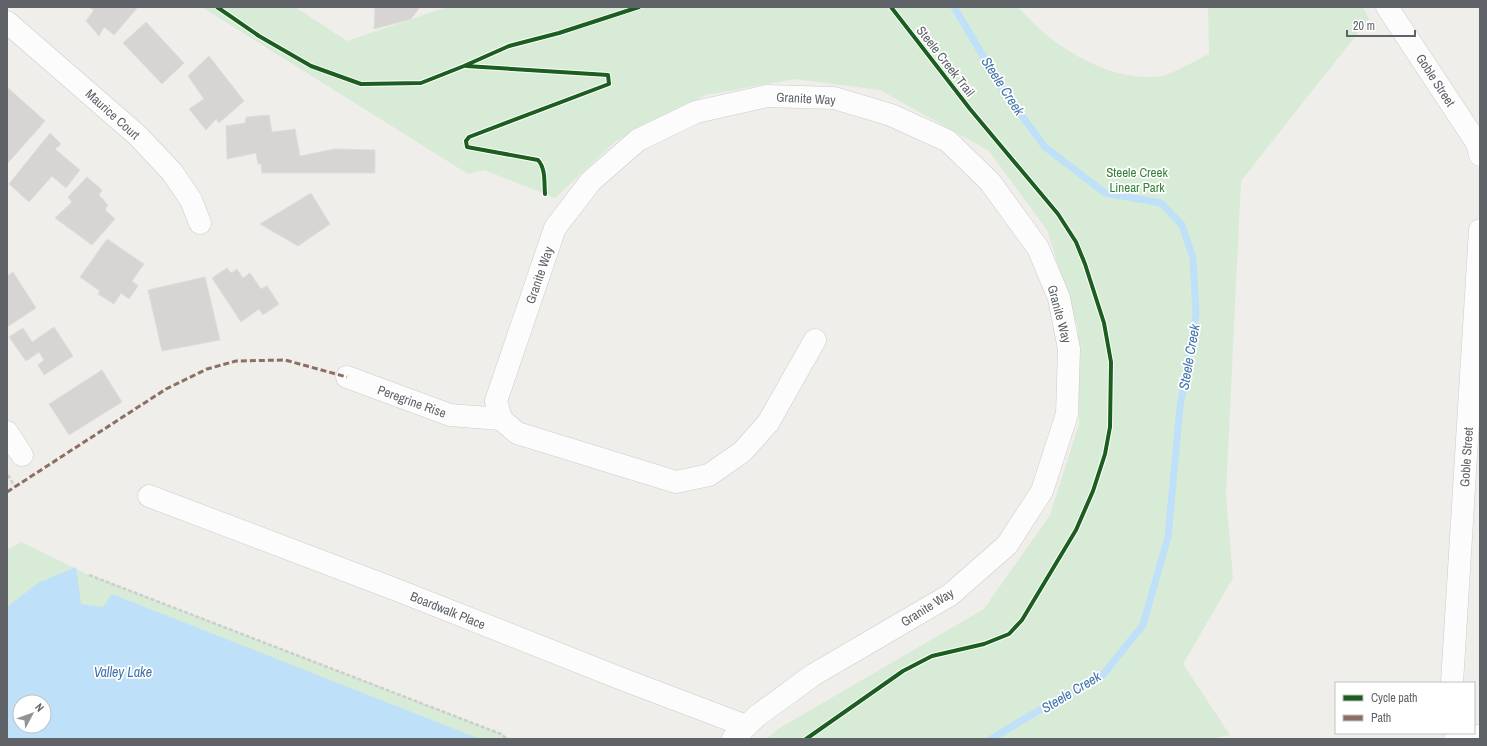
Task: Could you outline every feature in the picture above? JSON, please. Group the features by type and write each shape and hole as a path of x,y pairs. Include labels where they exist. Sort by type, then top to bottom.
{"street":[{"name":"Goble Street","path":"1387,7 1479,146"},
{"name":"Maurice Court","path":"7,22 137,134 172,172 191,200 200,223"},
{"name":"Granite Way","path":"501,419 496,401 555,228 591,181 638,140 696,112 767,96 834,98 891,115 948,141 990,182 1038,248 1059,298 1069,349 1067,414 1042,491 1007,545 950,595 813,676 757,716 740,733"},
{"name":"Goble Street","path":"1452,682 1480,230"},
{"path":"501,419 517,433 676,482 708,475 742,452 768,423 815,340"},
{"name":"Peregrine Rise","path":"347,377 450,415 501,419"},
{"path":"7,432 22,455"},
{"name":"Boardwalk Place","path":"148,496 397,590 622,679 740,733"},
{"path":"1455,739 1480,736"}],"path":[{"path":"8,475 15,487"},
{"path":"89,575 493,732 507,739"}],"green space":[{"name":"Steele Creek Linear Park","path":"202,7 295,7 347,41 447,7 1018,7 1042,31 1082,59 1113,72 1146,77 1166,75 1209,54 1208,7 1363,7 1369,19 1241,181 1226,495 1233,578 1183,664 1230,735 1211,739 766,739 778,729 984,609 1050,515 1079,424 1078,328 1047,230 989,151 880,90 795,79 706,95 616,141 555,198 484,170 468,174"},
{"name":"Valley Lake","path":"21,542 89,575 501,734 509,739 7,739 7,550"}],"water":[{"name":"Valley Lake","path":"76,567 81,604 103,607 112,594 480,739 7,739 7,607 38,583"}],"building":[{"path":"89,7 138,7 114,35 104,27 99,36 86,21 94,10"},
{"path":"375,7 420,7 411,19 374,29"},
{"path":"146,22 184,63 162,84 123,43"},
{"path":"209,56 244,101 219,123 216,119 206,130 189,109 204,99 188,76"},
{"path":"7,87 45,121 7,164"},
{"path":"269,115 272,132 295,129 300,156 335,149 375,150 375,173 262,173 261,164 258,164 256,153 227,159 226,126 245,123 246,117"},
{"path":"50,133 61,144 55,149 80,170 66,188 52,176 29,202 9,184"},
{"path":"87,177 102,190 99,195 108,205 105,210 115,219 92,245 55,218 72,202 68,197"},
{"path":"311,193 330,224 298,246 260,224"},
{"path":"107,239 144,264 132,281 138,286 129,299 121,293 114,304 98,294 100,291 80,277"},
{"path":"227,268 231,273 237,269 243,278 250,273 261,289 267,286 279,304 263,315 259,309 241,322 212,278"},
{"path":"13,272 36,308 7,327 7,276"},
{"path":"205,277 220,340 162,351 148,290"},
{"path":"54,327 73,356 44,375 38,365 44,360 39,352 26,361 9,337 23,328 32,342"},
{"path":"102,370 122,402 69,435 49,404"}],"waterway":[{"name":"Steele Creek","path":"954,7 1005,93 1045,147 1105,193 1161,203 1182,225 1193,258 1196,314 1180,407 1168,537 1143,625 1102,676 991,739"}],"marked path":[{"path":"7,492 166,389 207,369 236,361 285,360 347,377"}],"cycle path":[{"path":"217,7 259,36 311,66 361,84 421,83 509,46 559,33 639,7"},
{"name":"Steele Creek Trail","path":"806,739 903,671 932,656 984,644 1009,634 1022,620 1076,530 1093,491 1105,454 1110,427 1111,362 1104,323 1085,264 1076,242 1058,214 970,109 891,7"},
{"path":"466,66 608,75 609,84 469,137 466,141 467,147 538,160 541,164 543,172 545,194"}]}
